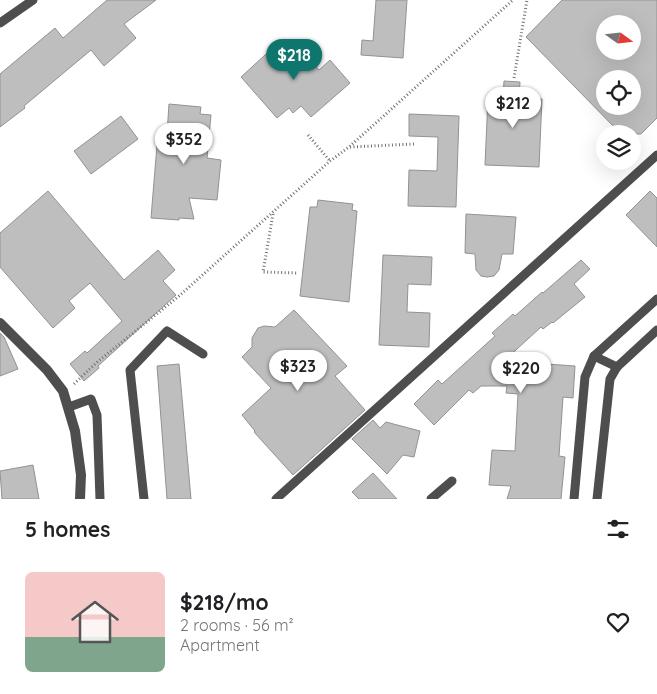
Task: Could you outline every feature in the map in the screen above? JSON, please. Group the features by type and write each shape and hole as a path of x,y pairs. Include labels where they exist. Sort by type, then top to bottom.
{"street":[{"path":"0,323 47,370 63,391 75,431 81,475 80,499"}],"lane":[{"path":"0,23 31,1"},
{"path":"276,499 657,155"},
{"path":"574,499 584,377 594,356 657,299"},
{"path":"597,499 610,379 617,366 657,330"},
{"path":"144,499 130,370 167,331 203,354"},
{"path":"594,356 617,366"},
{"path":"69,407 91,399 97,415 100,499"},
{"path":"432,499 452,481"}],"path":[{"path":"77,382 96,363 178,296 273,214 512,0"},
{"path":"514,78 527,0"},
{"path":"308,135 330,162"},
{"path":"349,147 414,144"},
{"path":"273,214 263,272 297,273"}],"building":[{"path":"107,0 156,0 124,24 136,38 104,66 91,50 24,106 25,108 0,127 0,74 55,28 63,38"},
{"path":"376,0 407,0 403,58 361,55 362,40 373,41"},
{"path":"562,0 657,0 657,118 641,134 641,125 612,125 602,115 641,115 641,70 596,70 596,108 526,37"},
{"path":"293,40 319,70 330,60 350,83 311,117 301,106 293,113 289,108 277,118 241,77 276,45 281,51"},
{"path":"504,81 520,82 519,98 542,99 539,167 485,165 488,97 503,98"},
{"path":"169,104 201,107 200,114 211,115 207,158 221,160 217,200 189,198 194,219 151,218 158,133 167,134"},
{"path":"409,114 459,116 456,207 408,206 409,170 437,171 438,137 409,136"},
{"path":"121,116 138,139 91,174 74,151"},
{"path":"48,191 124,280 158,250 175,270 163,281 176,295 84,381 70,364 85,351 87,353 122,321 90,283 69,301 75,308 53,328 0,267 0,233"},
{"path":"650,191 657,198 657,247 626,215"},
{"path":"318,200 353,204 352,210 357,211 349,302 300,296 310,207 317,207"},
{"path":"466,214 516,217 513,254 502,254 499,270 494,276 481,276 476,270 475,254 465,253"},
{"path":"383,255 432,257 431,285 408,284 407,312 430,313 429,347 379,345"},
{"path":"581,260 590,269 574,284 585,297 553,323 543,329 541,327 504,361 575,366 573,398 563,397 559,456 565,457 561,499 507,499 511,486 489,485 492,450 515,451 518,394 506,393 507,386 481,386 473,393 469,390 434,425 414,404 438,380 442,384 495,336 492,333 513,314 515,316"},
{"path":"294,310 347,366 335,376 365,410 293,475 254,432 242,415 271,388 242,357 252,347 252,338 258,328 264,326 275,327"},
{"path":"0,333 4,337 18,369 0,376"},
{"path":"179,364 191,499 167,499 157,366"},
{"path":"373,420 380,428 386,422 420,431 414,457 403,455 387,474 352,439"},
{"path":"33,465 39,499 2,499 0,471"},
{"path":"373,473 397,499 359,499 352,492"}]}
